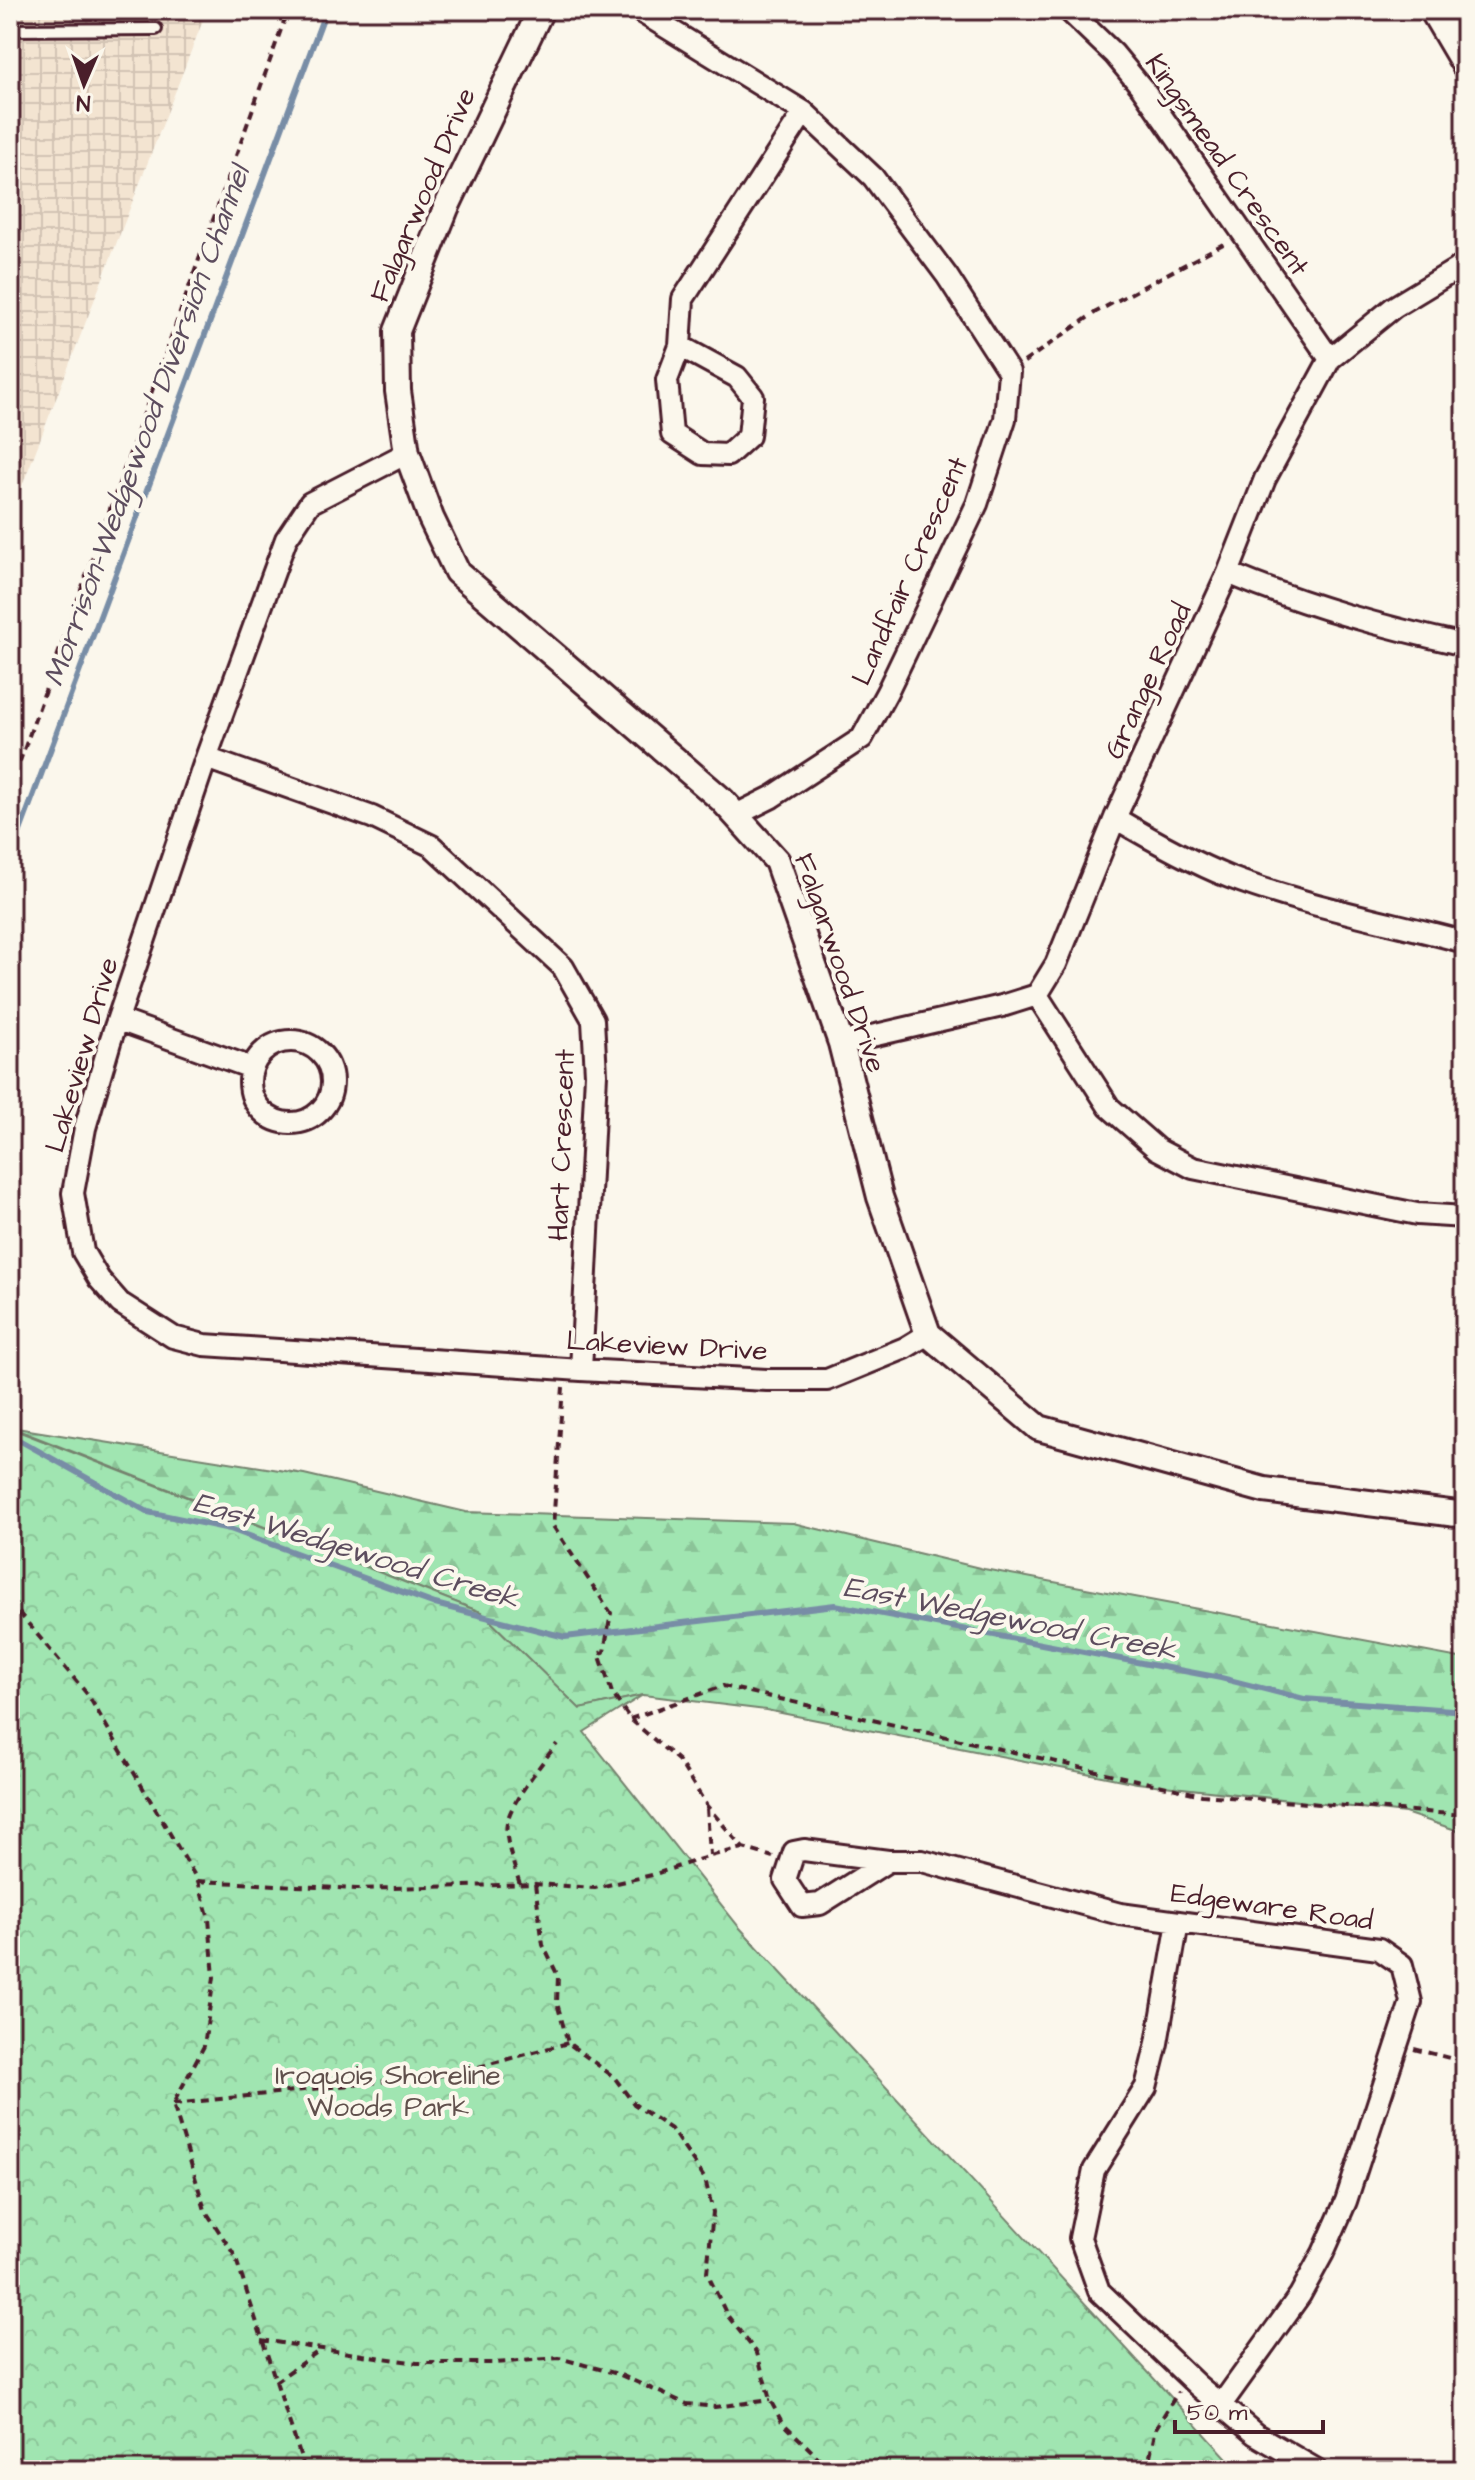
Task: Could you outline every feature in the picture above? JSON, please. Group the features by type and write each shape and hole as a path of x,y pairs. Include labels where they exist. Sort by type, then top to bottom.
{"street":[{"name":"Falgarwood Drive","path":"541,10 446,208 397,331 398,391 407,453 431,518 457,572 722,800 777,861 841,1043 880,1197 928,1334"},
{"path":"638,10 804,112 873,177 947,276 1009,372"},
{"name":"Kingsmead Crescent","path":"1068,10 1114,54 1142,88 1330,359"},
{"path":"1432,10 1465,66"},
{"path":"680,346 737,377 753,397 749,436 728,455 703,454 672,434 667,380 680,346 683,299 804,112"},
{"name":"Grange Road","path":"1037,995 1056,964 1115,818 1228,573 1265,479 1330,359 1394,307 1465,264"},
{"name":"Landfair Crescent","path":"736,815 772,797 862,738 977,504 1005,419 1009,372"},
{"name":"Lakeview Drive","path":"407,453 310,503 286,539 206,758 85,1128 73,1193 83,1252 99,1279 120,1303 173,1337 204,1345 581,1370 767,1380 827,1380 905,1348 928,1334"},
{"path":"1228,573 1285,597 1384,627 1465,645"},
{"name":"Hart Crescent","path":"206,758 372,817 432,846 563,967 593,1020 596,1074 581,1370"},
{"path":"1115,818 1159,845 1229,877 1465,942"},
{"path":"841,1043 1037,995 1109,1107 1157,1149 1181,1162 1193,1168 1254,1182 1402,1211 1465,1217"},
{"path":"119,1020 252,1068"},
{"path":"294,1041 307,1045 318,1052 331,1074 327,1100 320,1111 309,1119 295,1123 281,1122 258,1107 252,1095 252,1068 259,1056 269,1048 294,1041"},
{"path":"928,1334 1039,1428 1264,1490 1465,1515"},
{"name":"Edgeware Road","path":"791,1863 794,1852 804,1850 888,1861 922,1861 1120,1914 1379,1949 1402,1965 1411,2002 1346,2201 1300,2295 1221,2405"},
{"path":"791,1863 785,1880 802,1906 820,1904 888,1861"},
{"path":"1178,1922 1157,2043 1146,2087 1094,2170 1080,2238 1099,2291 1187,2376 1255,2434 1317,2470"}],"lane":[{"path":"10,30 156,29"}],"path":[{"path":"10,789 288,10"},
{"path":"1009,372 1096,312 1242,234"},
{"path":"581,1370 563,1384 553,1526 611,1613 604,1652 599,1653 612,1693 630,1719 679,1761 707,1806 743,1848"},
{"path":"10,1602 88,1695 198,1881 209,1919 214,1977 204,2046 173,2104 205,2210 235,2256 305,2470"},
{"path":"630,1719 723,1686 1202,1795 1465,1815"},
{"path":"520,1884 512,1858 507,1823 531,1777 557,1744"},
{"path":"707,1806 710,1856"},
{"path":"198,1881 357,1889 520,1884 595,1888 743,1848 791,1863"},
{"path":"535,1884 543,1945 558,1976 557,2003 568,2043 614,2077 634,2104 671,2129 705,2179 713,2212 707,2273 727,2315 757,2353 770,2400 782,2422 831,2470"},
{"path":"173,2104 452,2074 568,2043"},
{"path":"1396,2044 1465,2062"},
{"path":"261,2340 417,2363 495,2363 559,2358 618,2374 687,2404 715,2407 770,2400"},
{"path":"275,2383 322,2349"},
{"path":"1147,2470 1156,2428 1187,2376"}],"shaded area":[{"path":"10,10 207,10 10,517"}],"green space":[{"path":"10,1427 304,1474 466,1512 793,1523 984,1569 1465,1659 1465,1833 1405,1813 1137,1783 766,1710 643,1695 580,1709 481,1612"},
{"name":"Iroquois Shoreline Woods Park","path":"10,1428 481,1612 580,1709 643,1695 584,1732 739,1927 1238,2470 10,2470"}],"waterway":[{"name":"Morrison-Wedgewood Diversion Channel","path":"10,858 326,10"},
{"name":"East Wedgewood Creek","path":"10,1435 148,1512 230,1529 435,1604 565,1637 835,1605 1221,1678 1304,1699 1465,1711"}]}
